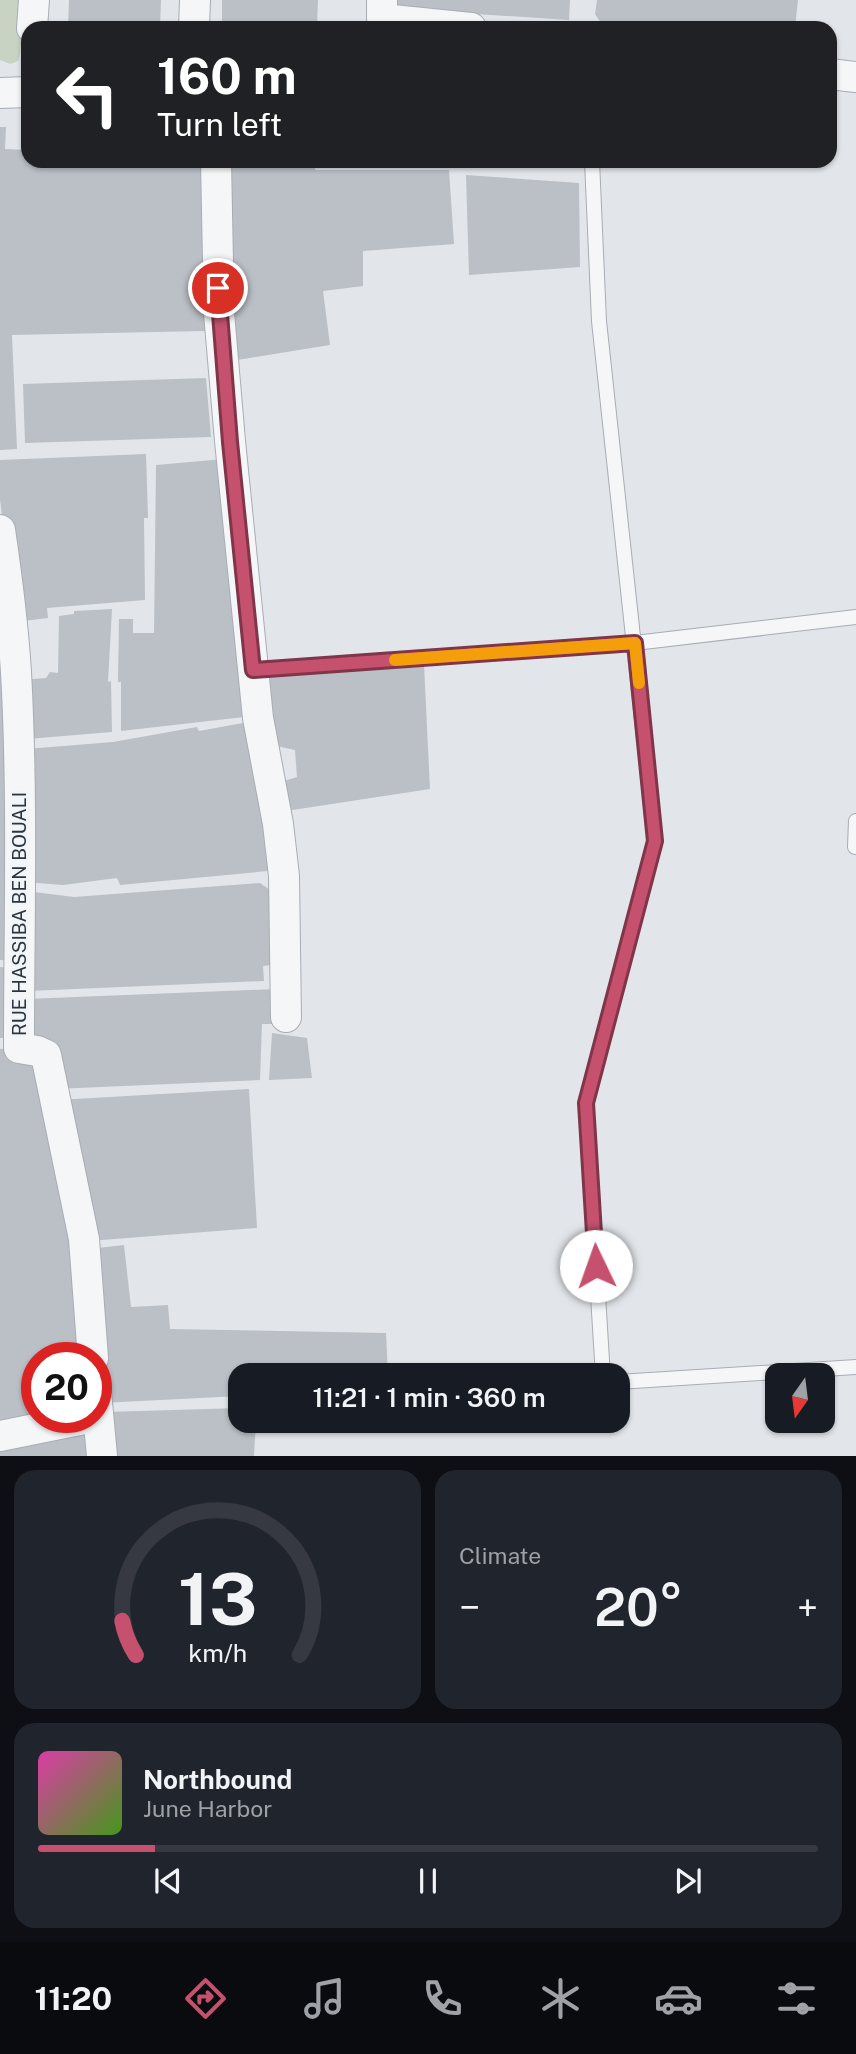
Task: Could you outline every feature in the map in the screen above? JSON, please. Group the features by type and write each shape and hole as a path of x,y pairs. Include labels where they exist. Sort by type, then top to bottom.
{"street":[{"path":"32,21 34,0"},
{"path":"194,21 195,0"},
{"path":"382,0 382,19 402,21"},
{"path":"837,75 856,77"},
{"path":"0,93 21,92"},
{"path":"216,168 219,313 253,670 258,718 278,824 284,876 286,1017"},
{"name":"RUE HASSIBA BEN BOUALI","path":"0,530 16,671 21,886 19,1048 46,1055 84,1240 92,1342"},
{"path":"0,1436 21,1430"},
{"path":"99,1433 102,1455"}],"lane":[{"path":"592,168 599,321 655,841 586,1103 602,1363"},
{"path":"253,670 635,643 856,617"},
{"path":"855,847 856,821"},
{"path":"630,1381 856,1367"}],"green space":[{"path":"0,0 23,0 18,61 10,64 0,60"}],"building":[{"path":"69,0 161,0 160,21 68,21"},
{"path":"222,0 318,0 317,21 222,21"},
{"path":"398,0 570,0 569,20 398,9"},
{"path":"597,0 798,0 796,21 600,21 595,14"},
{"path":"0,127 6,127 5,149 21,150 21,168 202,168 205,331 12,335 17,449 0,450"},
{"path":"224,168 449,170 454,244 363,251 363,286 323,291 330,345 231,361"},
{"path":"466,175 579,183 580,267 469,275"},
{"path":"206,378 211,437 25,443 23,384"},
{"path":"146,454 148,518 144,518 145,600 47,608 48,618 15,622 0,499 0,460"},
{"path":"224,459 253,716 121,731 121,682 118,682 119,619 133,619 133,633 154,633 156,465"},
{"path":"112,609 108,682 111,681 112,732 27,739 22,680 46,678 50,672 58,673 59,616 74,614 74,611"},
{"path":"0,617 12,961 0,960"},
{"path":"424,665 430,789 286,811 278,783 297,777 295,750 272,745 266,674"},
{"path":"243,723 254,731 268,871 120,885 117,878 63,885 24,882 26,749 113,742 197,727 199,731"},
{"path":"260,883 276,894 280,964 263,966 264,981 28,991 26,891 74,897"},
{"path":"0,967 12,968 7,1038 0,1038"},
{"path":"277,989 274,1024 262,1024 260,1080 55,1089 28,1044 26,999"},
{"path":"272,1033 307,1038 312,1078 269,1080"},
{"path":"0,1049 6,1049 7,1059 42,1057 85,1342 21,1342 21,1424 0,1428"},
{"path":"249,1089 257,1228 89,1241 57,1100"},
{"path":"124,1245 131,1307 168,1305 170,1329 386,1333 387,1363 228,1363 228,1397 112,1402 112,1342 96,1342 89,1249"},
{"path":"228,1408 228,1433 255,1433 254,1456 112,1456 109,1433 112,1433 112,1412"},
{"path":"76,1433 94,1433 97,1456 0,1456 0,1446"}],"slow traffic":[{"path":"395,660 635,643 639,683"}],"route":[{"path":"218,288 230,442 253,670 635,643 655,841 586,1103 596,1266"}]}
